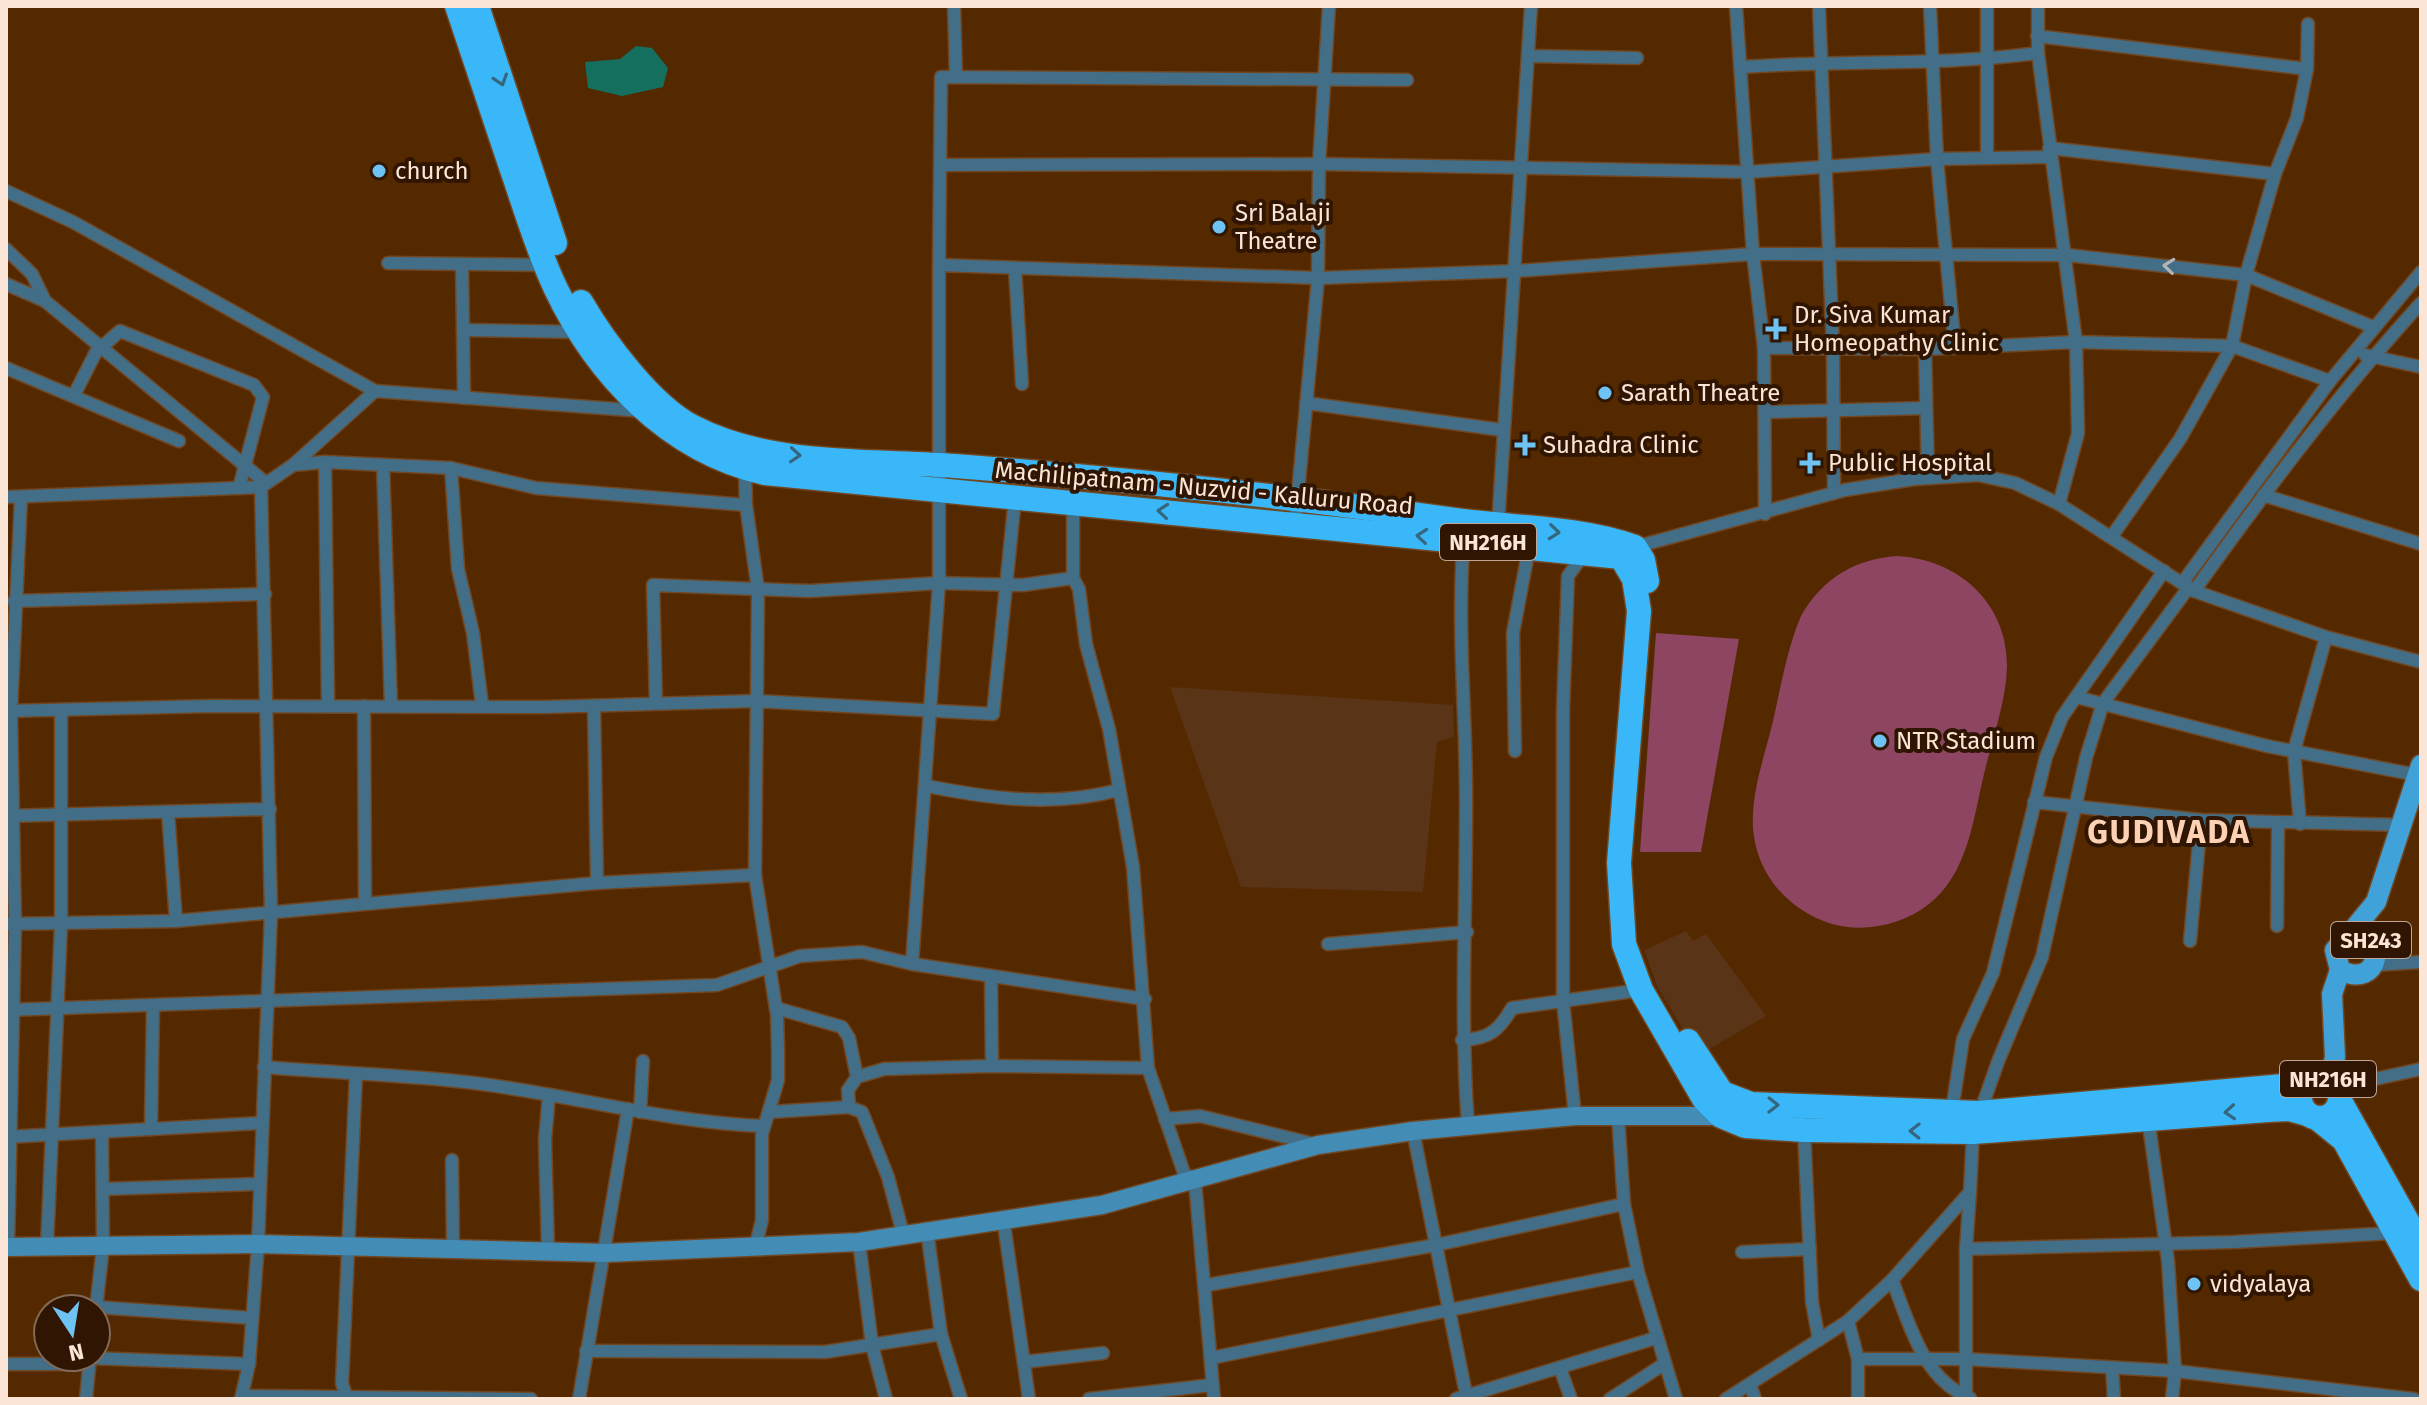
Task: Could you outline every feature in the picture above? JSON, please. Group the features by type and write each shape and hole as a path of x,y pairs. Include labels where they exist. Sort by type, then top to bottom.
{"highway":[{"name":"Machilipatnam - Nuzvid - Kalluru Road","path":"457,6 546,265 579,332 645,411 684,442 746,459 941,492 1295,525 1465,531 1498,526 1576,534 1628,552"},
{"name":"Machilipatnam - Nuzvid - Kalluru Road","path":"477,6 561,260 593,323 671,413 746,459 941,465 1074,474 1297,497 1465,531 1529,548 1584,554 1628,552"},
{"path":"1628,552 1639,611 1619,863 1624,944 1641,990 1704,1099 1729,1109"},
{"name":"NH216H","path":"1628,552 1643,560 1650,619 1635,863 1638,944 1665,1005 1722,1093 1729,1109 1745,1126 1804,1130 2148,1118 2289,1109 2312,1116 2330,1116 2336,1089"},
{"name":"NH216H","path":"1729,1109 1952,1110 1976,1122 2305,1084 2316,1078 2336,1089 2421,1246"},
{"name":"NH216H","path":"2305,1084 2299,1096 2312,1116 2344,1140 2421,1279"}],"main road":[{"name":"SH243","path":"2340,970 2352,976 2365,974 2375,958 2376,902 2419,770"},
{"name":"SH243","path":"2336,1089 2332,994 2340,970 2335,950 2376,902"},
{"name":"SH243","path":"2349,935 2371,940 2375,958"}],"street":[{"path":"954,6 956,77"},
{"path":"1295,525 1318,278 1319,164 1329,6"},
{"path":"1498,526 1531,6"},
{"path":"1736,6 1753,254 1764,348 1765,514"},
{"path":"1819,6 1833,350 1834,493"},
{"path":"1930,6 1937,159 1955,348"},
{"path":"1987,6 1987,158"},
{"path":"2038,6 2038,53 2067,255 2076,342 2078,433 2059,504"},
{"path":"2112,536 2180,439 2232,346 2246,275 2275,174 2297,118 2307,69 2308,24"},
{"path":"2037,36 2307,69"},
{"path":"1741,67 1823,61 1989,59 2038,53"},
{"path":"1529,56 1637,58"},
{"path":"912,964 939,583 941,77 1407,80"},
{"path":"941,165 1319,164 1748,172 2050,152 2275,174"},
{"path":"6,191 73,222 375,391 645,411"},
{"path":"6,249 32,274 45,301"},
{"path":"939,265 1318,278 1516,271 1753,254 1827,257 2067,255 2246,275 2373,327"},
{"path":"388,263 546,265"},
{"path":"462,264 464,398"},
{"path":"1015,268 1022,384"},
{"path":"1892,1280 1925,1362 1950,1395 1970,1398 1965,1359 1966,1249 1976,1122 2042,957 2075,807 2103,703 2189,587 2330,381 2421,272"},
{"path":"6,284 45,301 245,466 263,485 271,912 260,1123 258,1244 249,1364 243,1398 467,1396 531,1399"},
{"path":"2189,587 2372,357 2421,303"},
{"path":"463,330 579,332"},
{"path":"74,395 96,352 120,331 254,385 263,397 239,488"},
{"path":"1764,348 1925,349 2076,342 2232,346 2330,381"},
{"path":"1925,349 1928,478"},
{"path":"2354,351 2421,367"},
{"path":"6,368 179,441"},
{"path":"6,497 263,485 293,465 375,391"},
{"path":"1306,403 1502,430"},
{"path":"1765,412 1926,408"},
{"path":"746,459 746,505 758,590 755,875 776,1008 778,1080 764,1126 762,1220 755,1248"},
{"path":"293,465 325,462 451,468 536,488 746,505"},
{"path":"325,462 328,706"},
{"path":"383,465 391,706"},
{"path":"451,468 458,569 473,633 482,705"},
{"path":"1628,552 1834,493 1928,478 1978,475 2015,483 2059,504 2189,587 2326,637 2421,662"},
{"path":"2263,495 2421,544"},
{"path":"21,497 9,711 7,1247 258,1244 606,1253 859,1242 1003,1217 1102,1205 1318,1145 1468,1125 1575,1116 1729,1109"},
{"path":"9,711 267,706 594,706 755,701 993,714 1015,498"},
{"path":"1073,503 1073,578 1079,589 1086,644 1109,729 1133,867 1148,1068 1184,1173 1195,1181 1200,1252 1207,1285 1213,1392 1089,1399"},
{"path":"1465,531 1460,631 1467,932 1462,1040 1468,1125"},
{"path":"1515,751 1513,633 1529,548"},
{"path":"1575,1116 1563,1001 1565,633 1568,576 1584,554"},
{"path":"1952,1110 1963,1039 1993,973 2046,757 2062,717 2164,571"},
{"path":"656,703 653,585 810,591 939,583 1023,585 1073,578"},
{"path":"14,601 265,594"},
{"path":"2300,824 2294,751 2326,637"},
{"path":"2076,697 2294,751 2419,770"},
{"path":"364,706 365,902"},
{"path":"594,706 597,883"},
{"path":"47,1246 61,925 61,710"},
{"path":"927,786 1005,801 1087,798 1119,790"},
{"path":"2034,802 2201,820 2402,825"},
{"path":"10,815 270,809"},
{"path":"168,812 176,921"},
{"path":"2190,941 2201,820"},
{"path":"2277,926 2278,823"},
{"path":"10,924 176,921 597,883 755,875"},
{"path":"1328,944 1467,932"},
{"path":"8,1010 717,985 800,956 862,952 912,964 1145,999"},
{"path":"2375,958 2421,962"},
{"path":"991,976 992,1066"},
{"path":"1462,1040 1478,1040 1497,1031 1512,1008 1641,990"},
{"path":"151,1129 153,1006"},
{"path":"776,1008 842,1027 849,1038 857,1077"},
{"path":"579,1399 643,1061"},
{"path":"849,1107 848,1090 857,1077 884,1069 992,1066 1148,1068"},
{"path":"264,1067 424,1077 549,1095 680,1119 764,1126"},
{"path":"2336,1089 2421,1069"},
{"path":"347,1399 342,1383 356,1074"},
{"path":"548,1250 545,1140 549,1095"},
{"path":"770,1112 849,1107 862,1112 874,1139 903,1234"},
{"path":"1165,1119 1200,1116 1318,1145"},
{"path":"1618,1116 1624,1204 1638,1272 1676,1399"},
{"path":"2148,1118 2166,1241 2175,1371 2172,1399"},
{"path":"9,1137 260,1123"},
{"path":"1804,1130 1812,1302 1819,1340"},
{"path":"1413,1131 1463,1398 1656,1338"},
{"path":"98,1293 103,1246 102,1132"},
{"path":"452,1160 453,1249"},
{"path":"103,1189 259,1184"},
{"path":"1726,1399 1848,1321 1892,1280 1970,1192"},
{"path":"1207,1285 1436,1245 1624,1204"},
{"path":"1003,1217 1029,1399"},
{"path":"927,1230 941,1334 961,1399"},
{"path":"1966,1249 2166,1241 2234,1242 2394,1233"},
{"path":"859,1242 872,1345 886,1399"},
{"path":"1742,1252 1810,1249"},
{"path":"1211,1358 1638,1272"},
{"path":"112,1309 252,1318"},
{"path":"1848,1321 1858,1359 1858,1399"},
{"path":"586,1351 825,1352 941,1334"},
{"path":"1024,1362 1103,1353"},
{"path":"1858,1359 1891,1357 1925,1362 1965,1359 2175,1371 2414,1399"},
{"path":"112,1361 249,1364"},
{"path":"6,1364 32,1363"},
{"path":"1610,1399 1664,1364"},
{"path":"1560,1368 1571,1399"},
{"path":"2112,1368 2114,1399"},
{"path":"86,1399 89,1373"},
{"path":"1750,1384 1755,1399"}],"shaded area":[{"path":"1897,556 1940,566 1975,589 1999,623 2005,644 2006,680 1972,827 1961,861 1952,877 1929,904 1907,917 1883,925 1845,927 1799,908 1773,883 1757,851 1754,803 1785,668 1801,616 1819,591 1841,573 1867,561"},
{"path":"1656,633 1739,639 1701,852 1640,852"},
{"path":"1170,687 1453,705 1454,737 1437,742 1423,892 1241,887"},
{"path":"1686,931 1693,941 1706,934 1766,1016 1704,1052 1686,1034 1658,988 1644,950"}],"water":[{"path":"636,46 652,48 668,68 663,87 622,96 588,88 585,62 620,59"}],"place":[{"name":"church","path":"379,171"},
{"name":"Sri Balaji Theatre","path":"1219,227"},
{"name":"Dr. Siva Kumar Homeopathy Clinic","path":"1776,329"},
{"name":"Sarath Theatre","path":"1605,393"},
{"name":"Suhadra Clinic","path":"1525,445"},
{"name":"Public Hospital","path":"1810,463"},
{"name":"NTR Stadium","path":"1880,741"},
{"name":"vidyalaya","path":"2194,1284"}],"district":[{"name":"GUDIVADA","path":"2169,832"}]}
